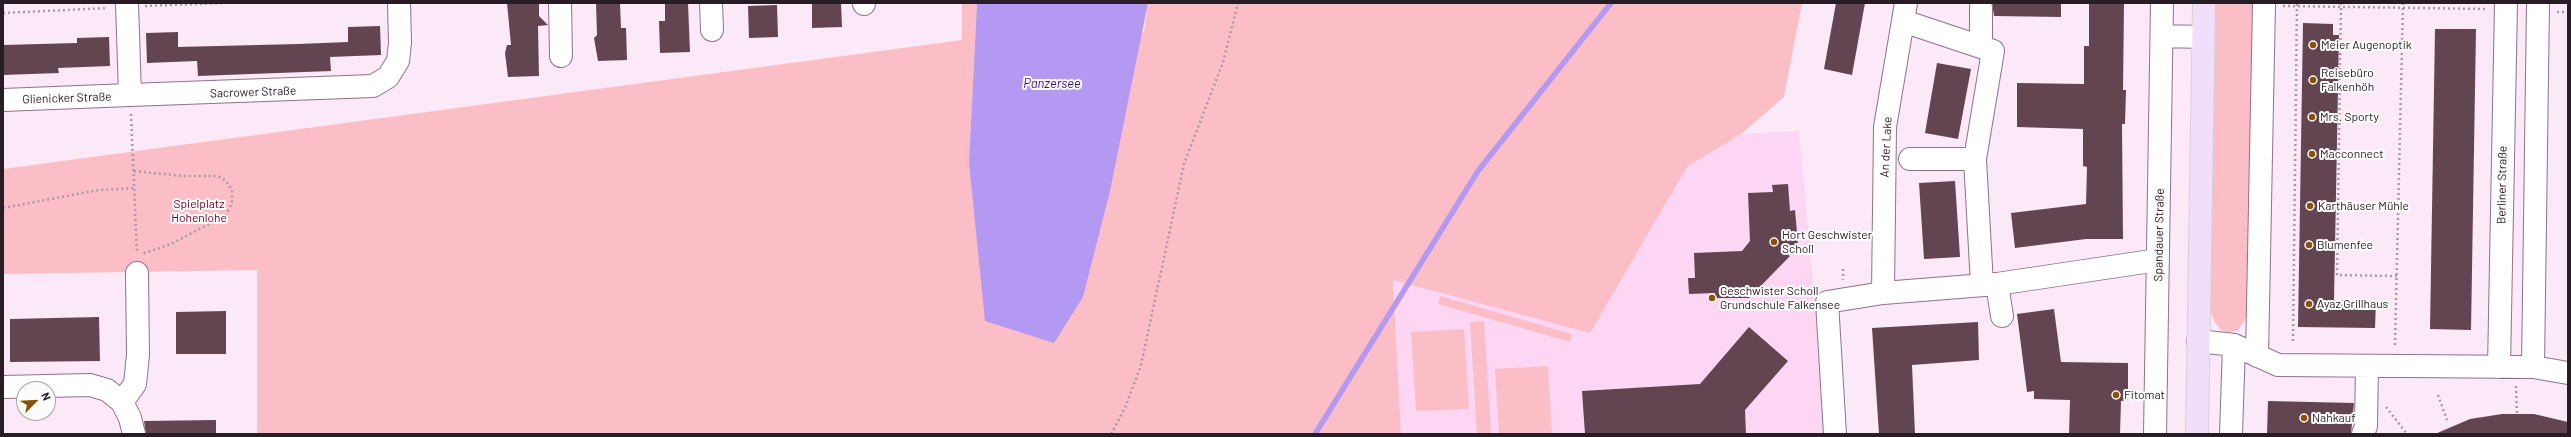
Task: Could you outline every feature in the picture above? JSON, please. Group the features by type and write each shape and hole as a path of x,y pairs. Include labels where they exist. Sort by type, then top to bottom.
{"main road":[{"path":"2197,434 2204,3"}],"street":[{"name":"Sacrower Straße","path":"130,95 373,86 388,77 398,61 400,43 399,3"},
{"path":"560,3 561,56"},
{"path":"711,3 712,30"},
{"name":"Spandauer Straße","path":"2155,434 2162,3"},
{"path":"2257,356 2264,4"},
{"path":"127,5 130,95"},
{"name":"Berliner Straße","path":"2506,6 2516,367"},
{"path":"1981,7 1981,47"},
{"path":"2516,367 2538,7"},
{"path":"1904,12 1993,51 1975,159 1990,284 2002,316"},
{"name":"An der Lake","path":"1883,293 1885,127 1904,12"},
{"path":"2162,36 2204,37"},
{"name":"Glienicker Straße","path":"3,100 130,95"},
{"path":"1910,159 1975,159"},
{"path":"1835,434 1827,302 1883,293 1990,284 2158,260"},
{"path":"122,402 135,384 138,355 137,274"},
{"path":"2198,341 2234,345 2278,365 2516,367 2568,373"},
{"path":"2231,434 2234,345"},
{"path":"2363,434 2366,426 2367,366"},
{"path":"3,387 90,385 107,390 122,402 130,418 134,434"}],"path":[{"path":"3,12 127,5 225,3"},
{"path":"1111,434 1125,408 1141,365 1184,164 1223,62 1238,3"},
{"path":"2341,3 2336,275 2397,276"},
{"path":"2395,345 2403,3"},
{"path":"2264,4 2403,8 2506,6"},
{"path":"2293,342 2297,5"},
{"path":"2538,7 2568,12"},
{"path":"130,95 137,255 171,244 214,223 226,215 232,203 232,190 226,181 218,176 184,176 134,171"},
{"path":"3,208 99,190 134,188"},
{"path":"2516,367 2517,414"},
{"path":"2438,395 2447,420"},
{"path":"2385,405 2407,434"}],"shaded area":[{"name":"Geschwister Scholl Grundschule Falkensee","path":"1799,131 1816,316 1823,434 1401,434 1393,279 1590,332 1687,167 1741,134"}],"green space":[{"name":"Spielplatz Hohenlohe","path":"962,3 977,3 969,162 1144,31 1148,3 1802,3 1784,97 1741,134 1687,167 1590,333 1393,280 1401,434 257,434 257,270 3,274 3,169 962,40"},
{"path":"2215,3 2255,3 2247,316 2238,330 2229,333 2221,330 2215,323 2209,307"},
{"path":"1440,296 1572,334 1570,342 1438,304"},
{"path":"1484,321 1491,434 1477,434 1470,322"},
{"path":"1464,329 1469,409 1416,411 1411,332"},
{"path":"1548,366 1552,434 1499,434 1495,369"}],"water":[{"name":"Panzersee","path":"977,3 1148,3 1110,191 1083,297 1054,343 985,321 969,162"}],"building":[{"path":"507,3 539,3 539,16 548,25 538,26 539,76 508,77 505,53 507,45 511,45"},
{"path":"596,3 620,3 621,28 626,28 627,60 598,61 594,38 597,35"},
{"path":"665,3 688,3 690,52 660,53 659,21 665,21"},
{"path":"812,3 841,3 842,27 812,28"},
{"path":"1836,3 1865,3 1852,75 1824,69"},
{"path":"1992,3 2061,3 2061,17 1994,16"},
{"path":"2089,3 2124,3 2123,90 2126,90 2125,124 2122,124 2123,239 2086,239 2015,248 2011,213 2086,204 2087,167 2083,166 2083,129 2017,127 2017,83 2084,84 2084,46 2089,46"},
{"path":"777,5 778,37 749,38 748,6"},
{"path":"2303,23 2333,24 2333,35 2339,35 2334,300 2376,301 2375,328 2298,327"},
{"path":"380,26 381,55 330,57 331,71 198,76 197,61 147,63 146,33 178,32 178,47 298,44 348,42 348,27"},
{"path":"2435,29 2476,29 2471,330 2430,329"},
{"path":"109,37 110,66 58,68 59,73 3,75 3,45 77,43 77,38"},
{"path":"1937,63 1971,69 1958,139 1925,133"},
{"path":"1955,181 1960,257 1924,259 1919,183"},
{"name":"Hort Geschwister Scholl","path":"1788,184 1790,211 1795,210 1798,244 1788,255 1790,256 1749,298 1715,298 1715,293 1689,294 1688,278 1695,278 1694,253 1742,251 1750,241 1748,193 1773,192 1772,185"},
{"path":"2054,309 2061,362 2128,363 2128,400 2121,401 2120,434 2069,434 2070,400 2034,399 2034,391 2027,392 2017,314"},
{"path":"226,311 226,354 176,354 176,312"},
{"path":"99,317 100,361 10,362 10,319"},
{"path":"1978,322 1979,360 1912,365 1915,434 1879,434 1872,328"},
{"path":"1749,327 1788,361 1745,410 1746,434 1585,434 1582,391 1700,384"},
{"name":"Nahkauf","path":"2268,401 2354,403 2351,434 2267,434"},
{"path":"2502,414 2534,414 2568,422 2568,434 2435,434 2470,419"},
{"path":"216,420 216,434 146,434 144,421"}],"waterway":[{"path":"1315,434 1478,171 1611,3"}],"place":[{"name":"Meier Augenoptik","path":"2313,45"},
{"name":"Reisebüro Falkenhöh","path":"2313,80"},
{"name":"Mrs. Sporty","path":"2312,117"},
{"name":"Macconnect","path":"2312,154"},
{"name":"Karthäuser Mühle","path":"2310,206"},
{"name":"Hort Geschwister Scholl","path":"1774,242"},
{"name":"Blumenfee","path":"2309,245"},
{"name":"Geschwister Scholl Grundschule Falkensee","path":"1712,298"},
{"name":"Ayaz Grillhaus","path":"2309,304"},
{"name":"Fitomat","path":"2116,395"},
{"name":"Nahkauf","path":"2304,418"}]}
